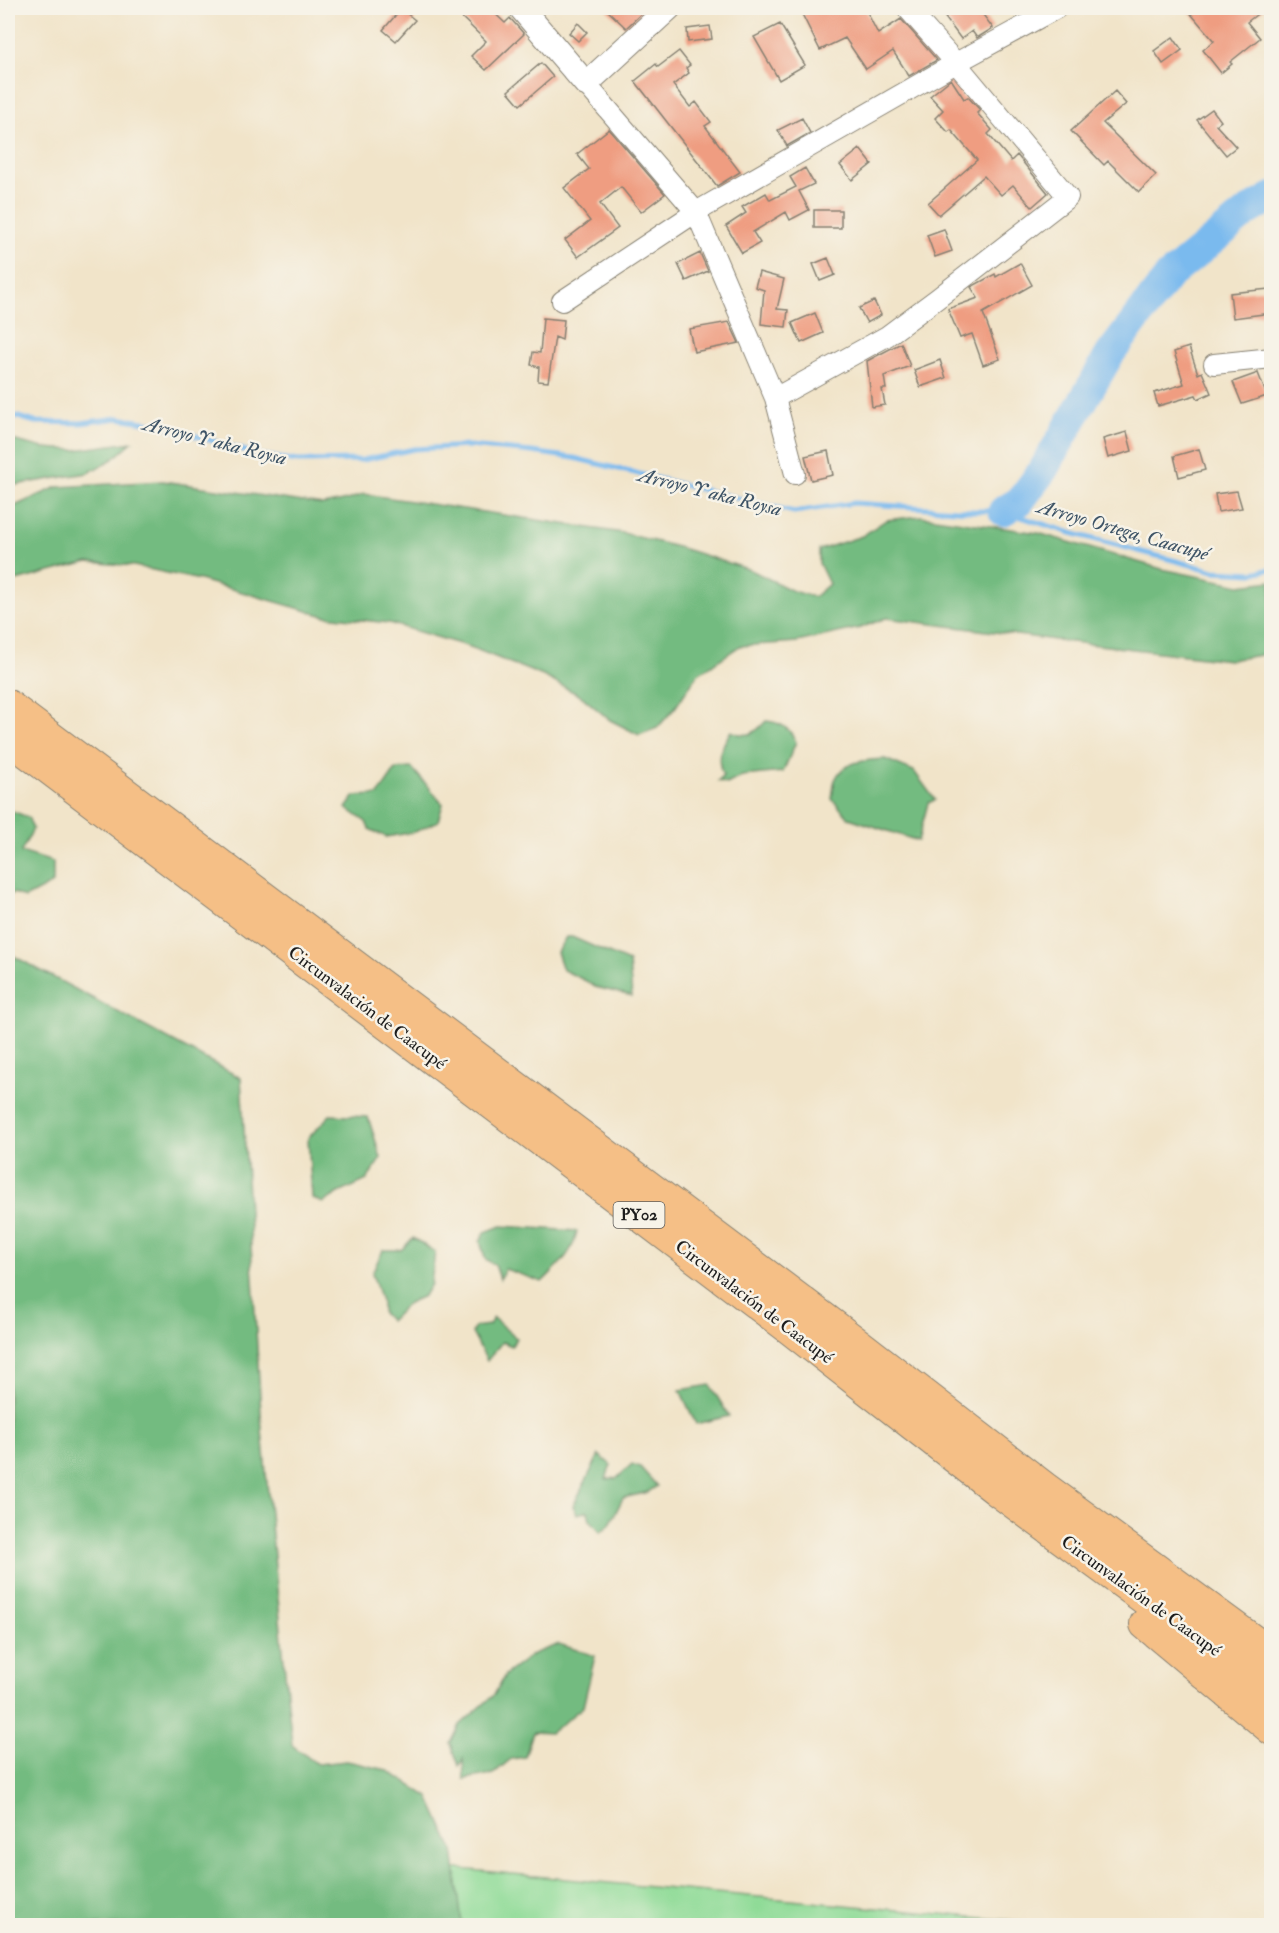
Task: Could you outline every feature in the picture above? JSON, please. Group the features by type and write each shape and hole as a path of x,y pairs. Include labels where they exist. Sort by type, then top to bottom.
{"highway":[{"name":"Circunvalación de Caacupé","path":"8,706 859,1345 1044,1488 1272,1655"},
{"name":"Circunvalación de Caacupé","path":"8,736 787,1326 996,1489 1272,1692"},
{"path":"996,1489 1013,1511 1272,1729"},
{"path":"1222,1618 1259,1630 1272,1638"}],"street":[{"path":"521,8 696,212 775,398 795,474"},
{"path":"586,84 669,8"},
{"path":"775,398 887,336 1068,197 907,8"},
{"path":"562,301 696,212 956,63 1057,8"},
{"path":"1215,364 1272,358"}],"green space":[{"path":"8,439 44,448 75,450 132,442 113,459 88,473 8,486"},
{"path":"163,481 323,505 364,494 623,533 751,570 793,591 814,597 829,584 819,563 819,550 862,536 886,520 921,516 1038,533 1162,569 1240,585 1271,581 1271,649 1261,655 1229,660 886,618 860,628 797,642 740,646 697,675 675,708 657,728 639,735 610,720 581,696 543,676 470,647 389,623 325,616 200,580 134,566 88,562 16,581 8,579 8,509 57,487"},
{"path":"766,721 784,727 796,742 783,772 742,776 727,784 718,781 723,776 719,763 720,752 731,731 747,735"},
{"path":"885,759 914,771 935,800 928,803 918,841 849,818 832,799 835,780 844,768 856,762"},
{"path":"412,768 443,804 438,821 415,832 386,837 369,829 366,822 346,808 355,796 378,795 396,769"},
{"path":"12,811 28,817 33,829 21,852 53,862 53,883 25,898 14,893 8,896 8,813"},
{"path":"566,937 572,937 629,962 632,996 595,987 563,970 557,952"},
{"path":"8,953 241,1078 262,1430 292,1745 317,1764 347,1761 387,1770 429,1797 453,1850 462,1925 8,1925"},
{"path":"330,1115 368,1117 381,1158 367,1180 323,1203 312,1198 308,1138"},
{"path":"501,1226 577,1231 569,1253 542,1282 505,1269 500,1279 495,1265 485,1259 480,1241 485,1232"},
{"path":"413,1238 435,1252 431,1284 424,1296 408,1303 390,1321 382,1313 382,1304 372,1273 383,1250 401,1250"},
{"path":"493,1318 516,1338 512,1346 502,1342 487,1361 472,1333 475,1327 489,1325"},
{"path":"710,1385 729,1416 696,1424 680,1390"},
{"path":"599,1455 611,1465 606,1479 617,1478 632,1464 640,1467 657,1486 648,1492 623,1498 610,1524 601,1532 590,1520 588,1511 577,1514 573,1506"},
{"path":"559,1644 595,1656 583,1707 550,1733 533,1732 525,1757 511,1759 493,1774 464,1779 463,1759 459,1766 451,1743 460,1725 494,1695 505,1675 533,1654"},
{"path":"309,1855 1060,1925 147,1926"}],"building":[{"path":"452,8 489,8 505,23 510,18 524,34 486,70 471,56 486,41"},
{"path":"605,8 647,8 626,28"},
{"path":"815,8 865,8 878,34 901,19 937,60 909,76 893,51 866,69 845,38 820,50 802,14"},
{"path":"938,8 978,8 993,28 977,38 972,31 961,39"},
{"path":"1186,8 1265,8 1247,22 1260,38 1230,62 1232,64 1221,73 1203,50 1214,41"},
{"path":"401,9 415,20 396,41 383,30"},
{"path":"578,23 587,32 578,41 569,33"},
{"path":"780,24 805,65 779,80 754,37"},
{"path":"710,26 712,39 688,42 687,29"},
{"path":"1173,37 1182,50 1163,64 1154,51"},
{"path":"679,51 690,65 686,68 689,73 673,85 690,107 696,102 711,122 705,126 740,172 717,186 635,81 656,64 658,67"},
{"path":"541,63 553,77 520,105 508,91"},
{"path":"951,79 964,99 968,97 980,110 977,113 992,130 988,134 1011,161 1017,155 1048,193 1032,207 1013,185 1001,195 984,176 939,215 928,203 977,160 951,130 948,132 935,118 943,110 930,96"},
{"path":"1115,91 1126,104 1103,123 1156,175 1139,192 1108,161 1104,165 1071,131"},
{"path":"1212,109 1221,121 1216,125 1236,147 1226,155 1197,120"},
{"path":"802,118 810,133 787,146 778,130"},
{"path":"609,129 665,194 641,212 621,187 600,204 618,228 578,257 565,240 590,221 564,188 589,169 577,154"},
{"path":"860,149 872,164 852,180 840,165"},
{"path":"805,168 814,184 799,191 809,210 790,220 786,212 753,232 760,243 742,253 726,226 746,213 742,207 766,193 770,200 796,187 790,177"},
{"path":"814,210 841,210 841,228 814,228"},
{"path":"944,229 952,251 935,257 927,235"},
{"path":"700,253 708,271 686,281 678,264"},
{"path":"828,258 835,275 820,281 813,264"},
{"path":"1020,263 1032,285 983,313 1000,359 983,365 972,334 960,338 948,309 978,298 971,287 995,274 996,277"},
{"path":"759,272 784,279 777,309 788,310 786,327 761,324 764,290 755,287"},
{"path":"1269,289 1271,313 1233,318 1230,293"},
{"path":"874,301 881,315 867,323 859,308"},
{"path":"815,313 823,333 801,343 792,323"},
{"path":"543,318 564,320 562,340 555,337 548,382 538,381 539,367 531,365 533,352 540,353"},
{"path":"729,322 739,343 694,352 689,329"},
{"path":"901,343 910,366 884,376 886,389 882,389 885,405 872,407 867,361"},
{"path":"1189,347 1198,374 1202,372 1211,393 1198,399 1196,395 1158,406 1154,393 1184,384 1174,352"},
{"path":"940,360 946,378 920,387 914,370"},
{"path":"1258,373 1267,396 1242,404 1233,382"},
{"path":"1127,432 1132,451 1108,458 1103,439"},
{"path":"1199,449 1205,470 1179,477 1174,456"},
{"path":"828,451 833,475 811,480 805,456"},
{"path":"1237,491 1242,508 1218,512 1215,494"}],"waterway":[{"name":"Arroyo Y aka Roysa","path":"1003,511 1020,501 1043,470 1110,354 1168,277 1247,212 1272,197"},
{"name":"Arroyo Y aka Roysa","path":"8,414 35,422 81,423 118,418 157,424 259,455 298,461 363,460 414,449 469,446 532,452 574,458 794,512 854,503 1003,511 1071,533 1214,571 1253,573 1272,569"}],"water label":[{"name":"Arroyo Ortega, Caacupé","path":"1123,530"}]}
